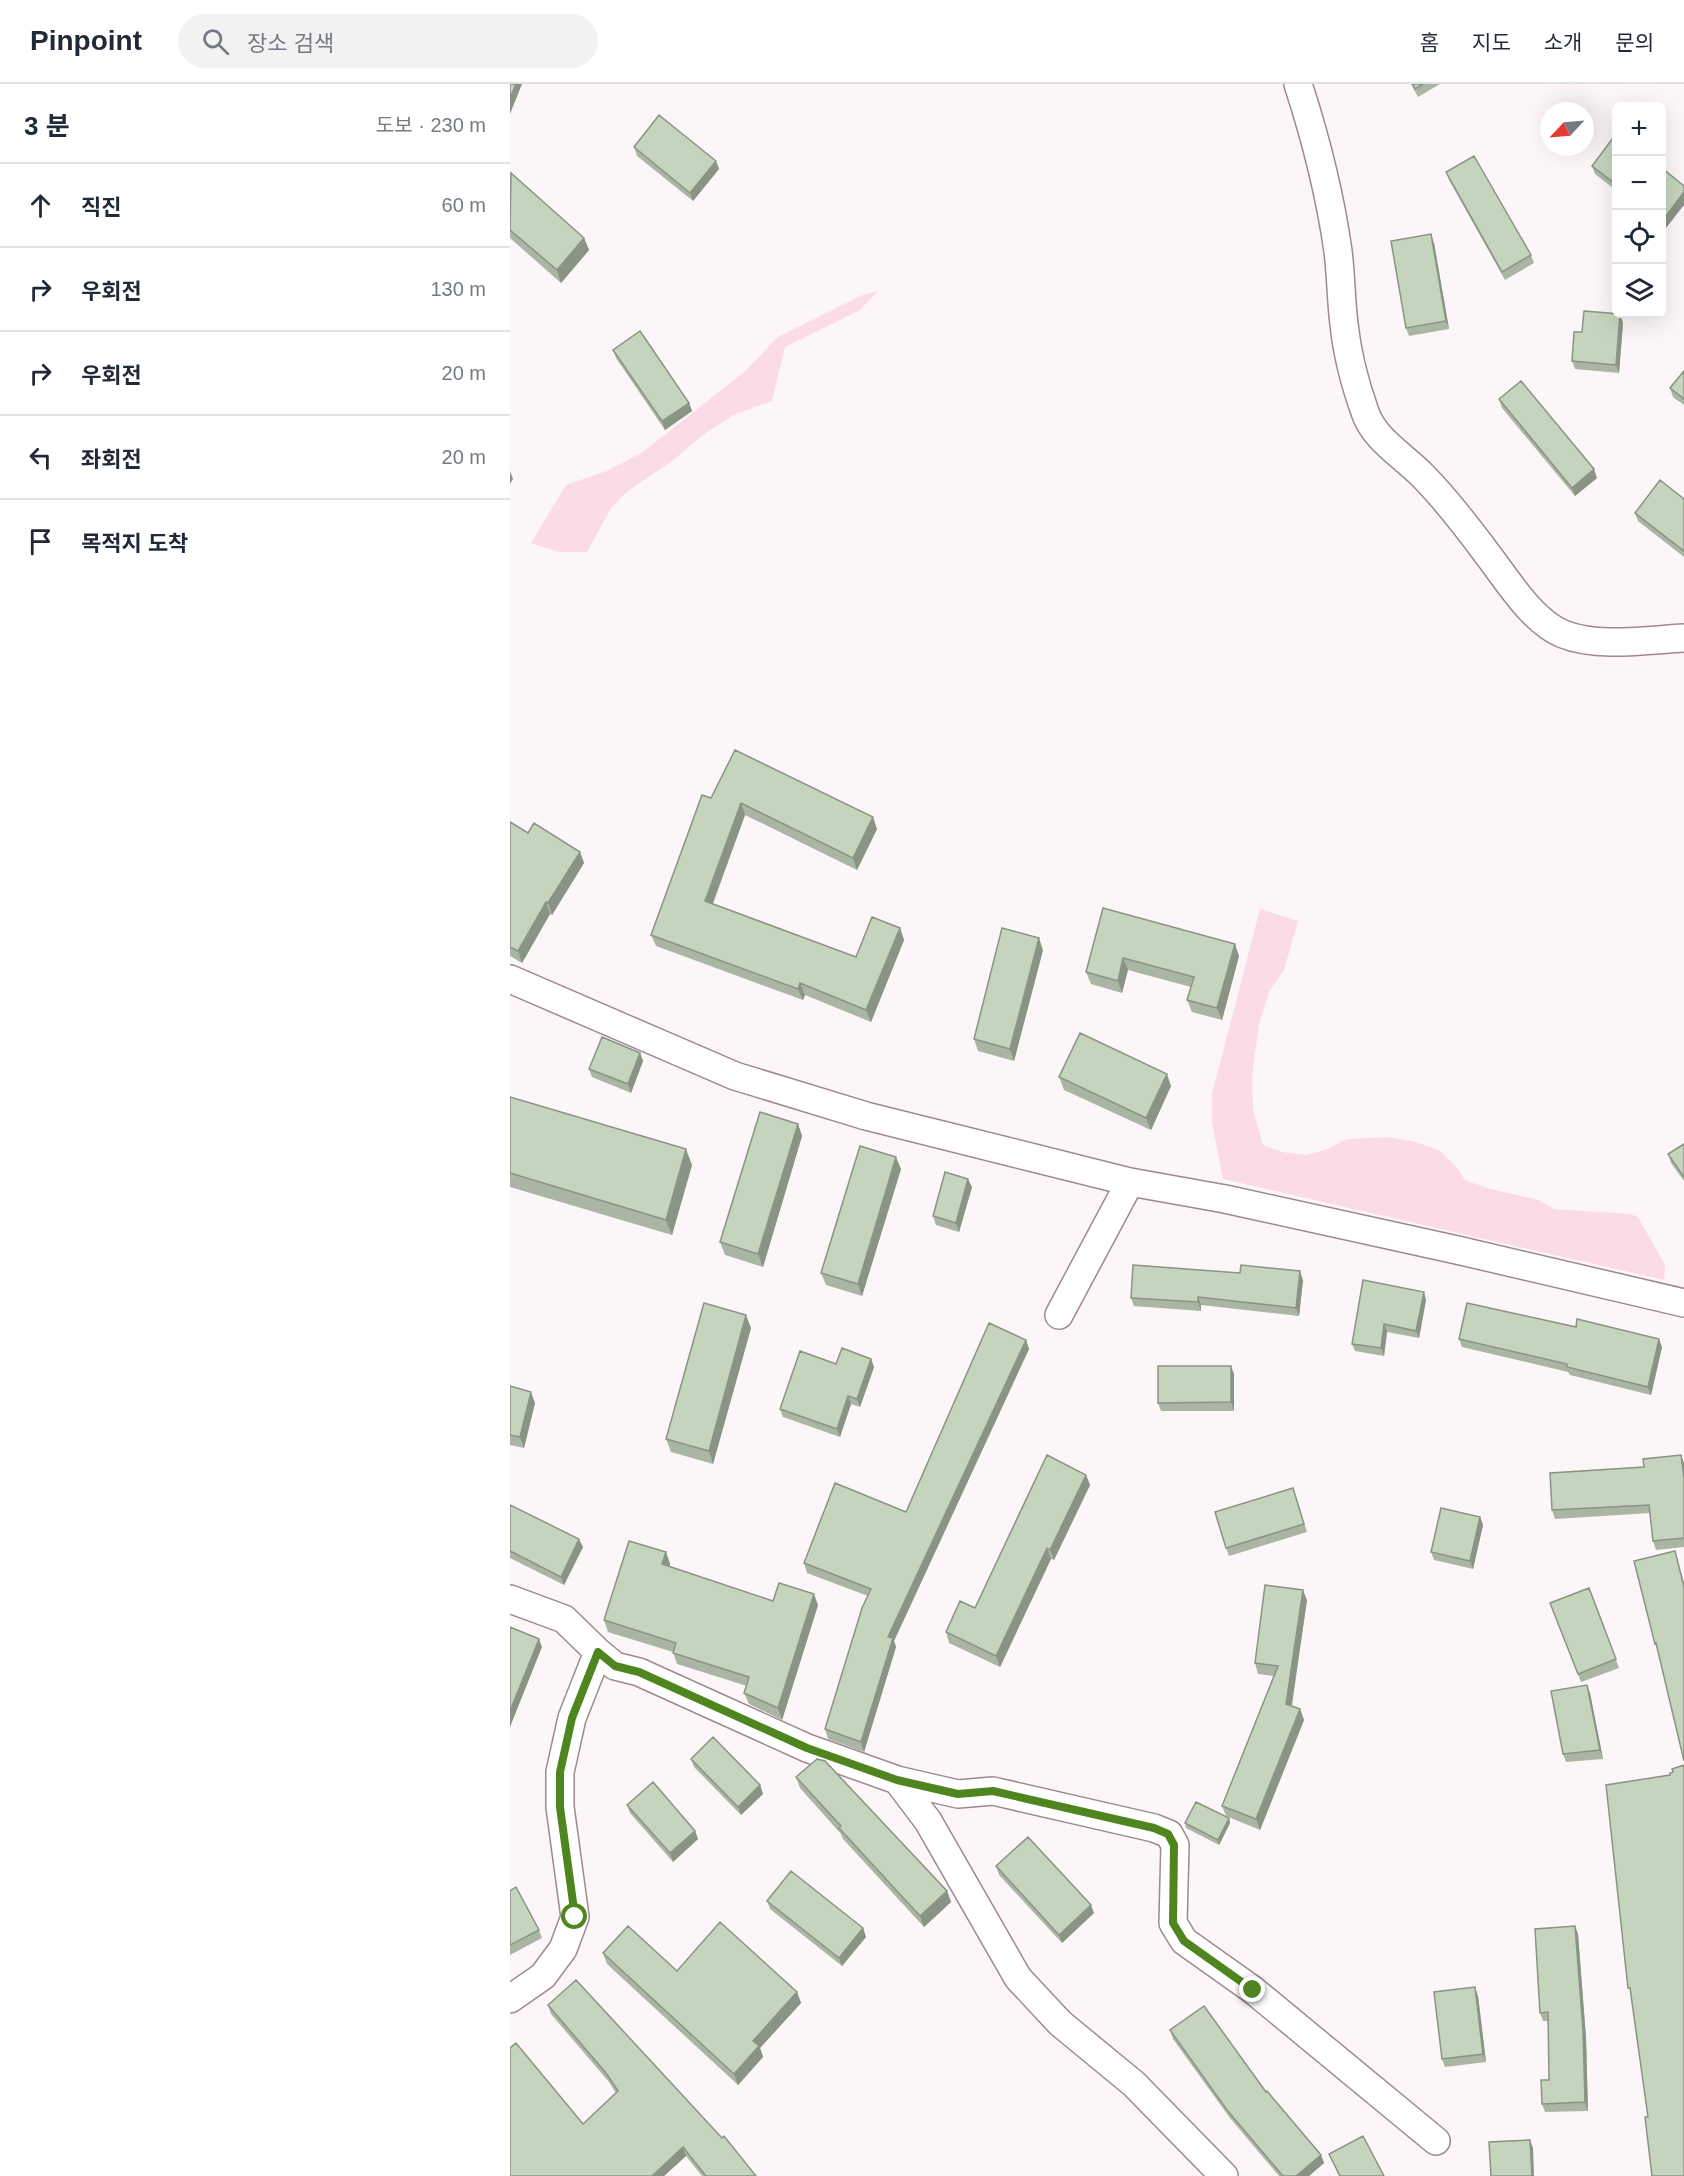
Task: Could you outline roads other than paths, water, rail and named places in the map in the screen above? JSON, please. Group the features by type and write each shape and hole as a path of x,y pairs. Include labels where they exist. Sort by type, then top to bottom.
{"street":[{"path":"1298,84 1313,129 1330,206 1338,253 1344,325 1354,376 1374,431 1423,476 1476,539 1523,601 1540,618 1561,633 1580,639 1625,642 1684,638"},
{"path":"510,978 735,1076 866,1116 1130,1182 1225,1199 1684,1303"},
{"path":"1059,1315 1130,1182"},
{"path":"510,1599 564,1619 615,1666 639,1672 807,1748 897,1780 958,1794 993,1791 1154,1828 1168,1834 1174,1845 1173,1923 1184,1941 1253,1990 1436,2141"},
{"path":"510,1999 543,1976 563,1949 575,1917 560,1807 560,1772 572,1718 598,1652"},
{"path":"897,1780 928,1821 1018,1978 1060,2023 1134,2084 1224,2176"}]}
